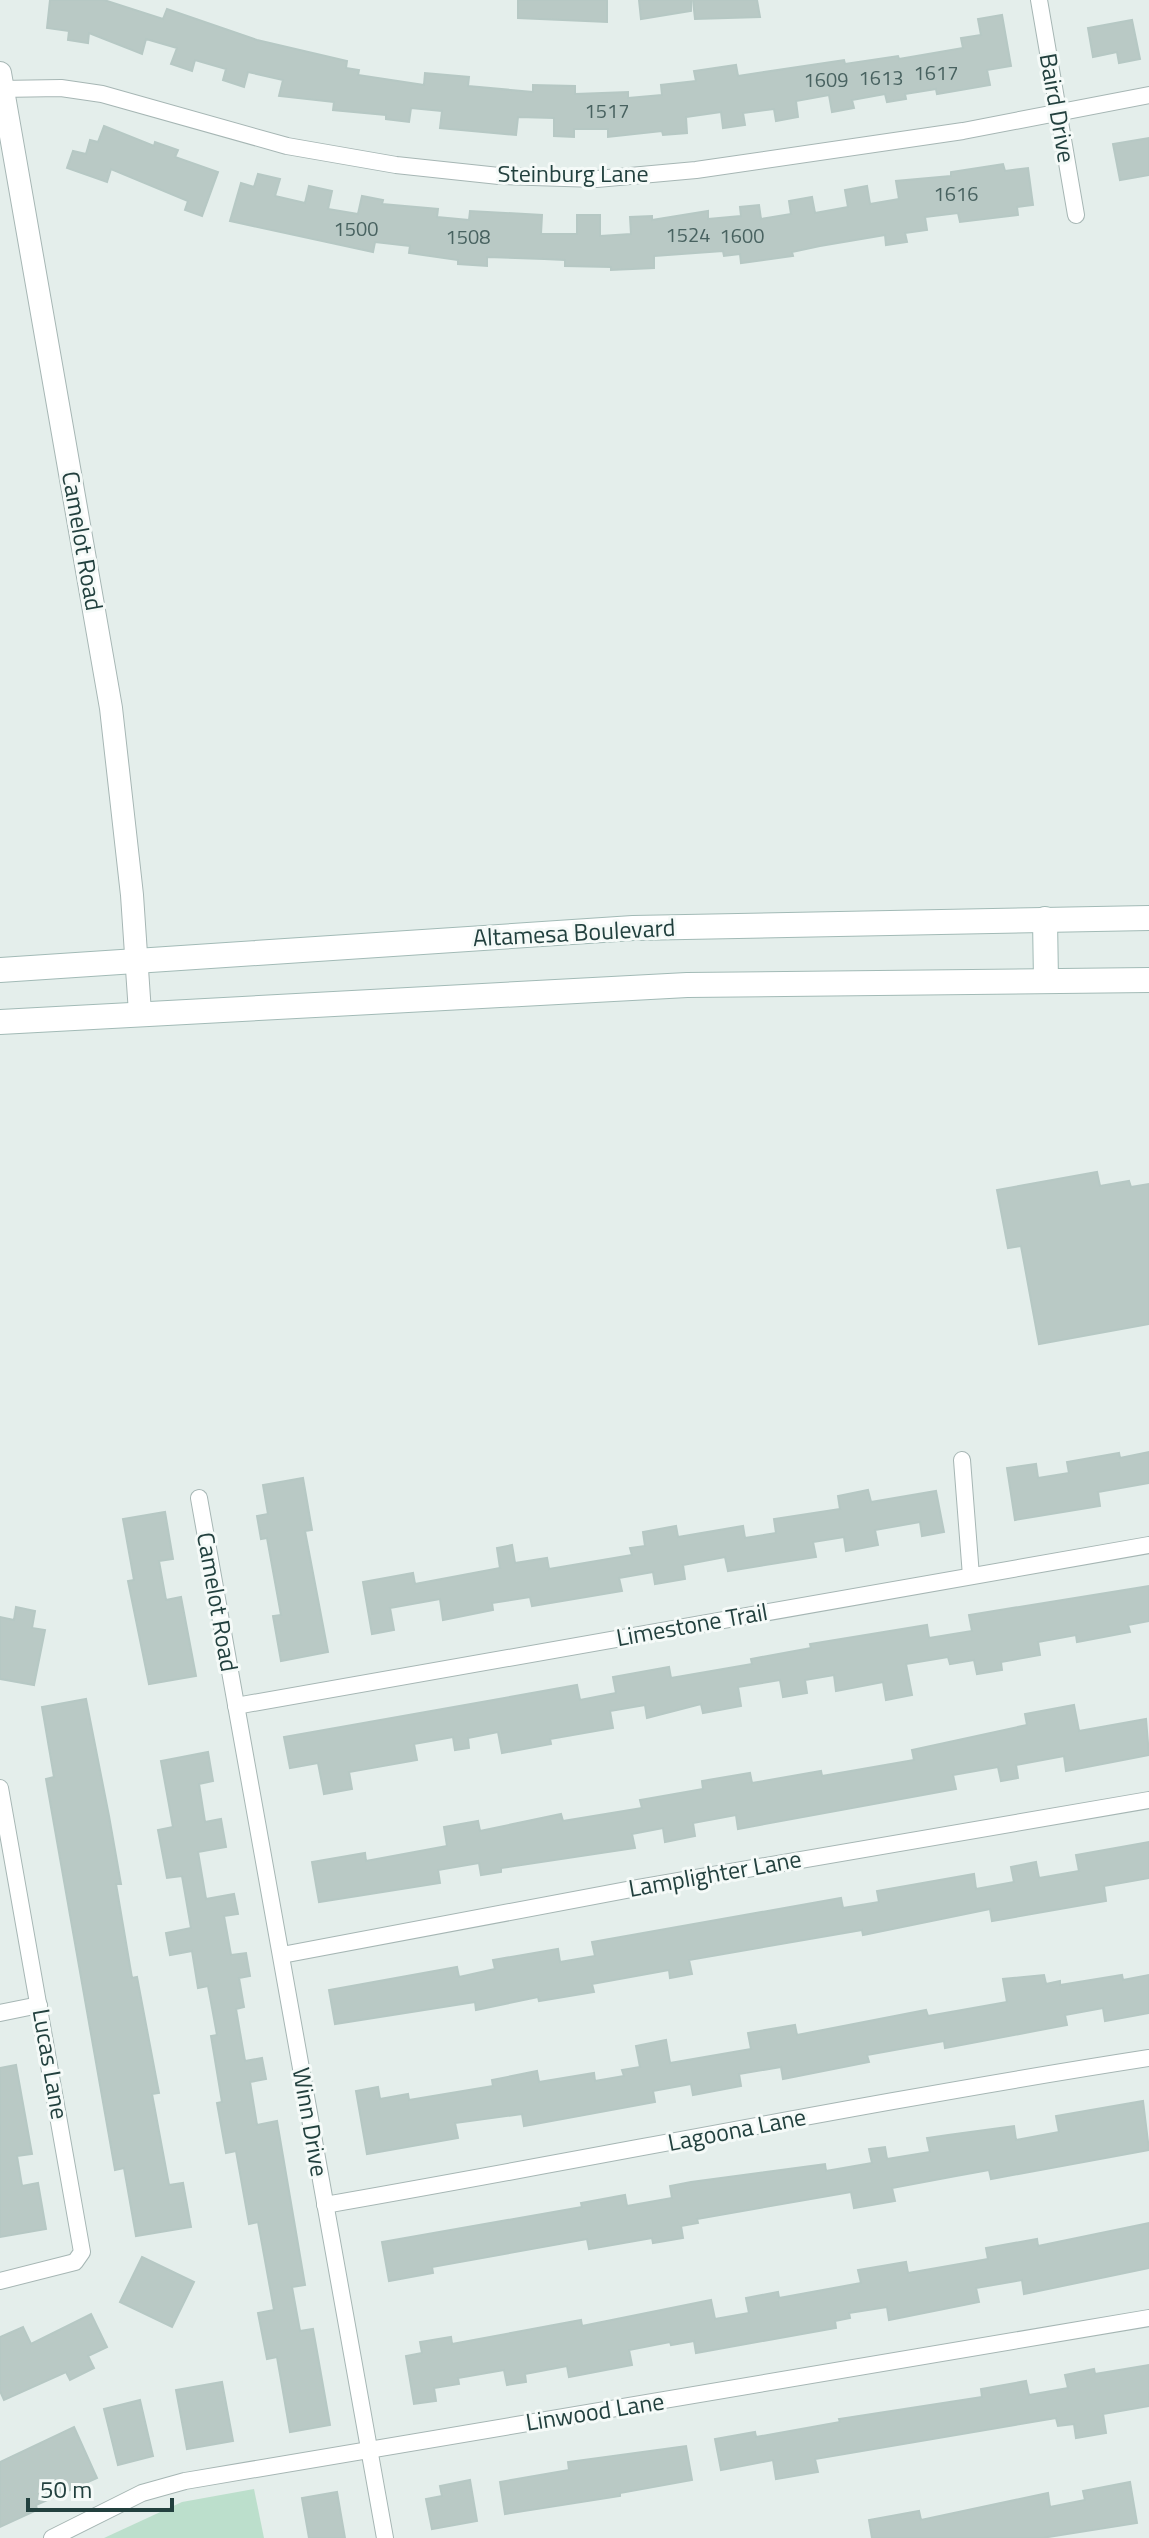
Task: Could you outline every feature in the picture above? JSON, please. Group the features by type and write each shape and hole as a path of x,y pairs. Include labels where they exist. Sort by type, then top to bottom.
{"main road":[{"name":"Altamesa Boulevard","path":"0,970 633,928 1149,918"},
{"path":"1045,919 1046,981"},
{"path":"0,1022 687,985 1149,980"}],"street":[{"name":"Baird Drive","path":"1039,0 1076,215"},
{"name":"Steinburg Lane","path":"1,83 102,94 287,146 396,165 499,176 597,179 712,168 963,131 1149,95"},
{"name":"Camelot Road","path":"1,83 111,708 140,1013"},
{"path":"962,1460 971,1576"},
{"name":"Camelot Road","path":"199,1498 236,1706"},
{"name":"Limestone Trail","path":"236,1706 1149,1545"},
{"name":"Winn Drive","path":"236,1706 366,2449 385,2538"},
{"name":"Lucas Lane","path":"0,1788 82,2252 75,2262 0,2281"},
{"name":"Lamplighter Lane","path":"282,1955 637,1888 1149,1800"},
{"path":"0,2013 39,2005"},
{"name":"Lagoona Lane","path":"325,2205 560,2164 941,2091 1149,2058"},
{"name":"Linwood Lane","path":"52,2538 142,2493 185,2481 1149,2318"}],"green space":[{"path":"254,2489 264,2538 104,2538 182,2502"}],"building":[{"path":"50,0 104,0 163,19 167,9 257,40 347,61 346,68 359,70 358,75 424,85 425,73 469,77 468,86 533,92 533,85 575,86 575,94 628,92 628,98 662,95 661,85 696,81 694,71 736,65 738,76 844,60 845,64 898,56 899,59 963,48 961,38 981,35 978,19 1002,15 1011,66 987,70 990,85 937,94 936,89 905,94 906,99 887,102 885,94 852,100 854,108 832,112 829,95 796,101 798,117 776,121 774,109 743,113 745,125 723,128 721,112 686,117 687,133 663,135 662,131 608,137 608,129 574,129 574,137 554,136 554,118 518,117 516,135 440,128 442,111 411,108 409,122 386,119 386,115 333,110 334,102 279,96 283,80 248,72 244,87 223,80 226,69 195,60 192,71 171,64 177,48 146,39 142,54 89,33 88,43 68,40 69,31 47,28"},
{"path":"518,0 607,0 607,22 518,18"},
{"path":"639,0 691,0 691,11 641,19"},
{"path":"693,0 757,0 760,17 695,19"},
{"path":"1132,20 1140,59 1119,63 1117,52 1093,57 1088,28"},
{"path":"104,126 154,146 155,142 178,150 175,157 218,172 202,216 185,210 188,201 111,169 107,182 67,168 73,151 86,154 90,140 98,142"},
{"path":"1149,138 1149,175 1120,180 1113,144"},
{"path":"1003,164 1005,171 1028,168 1033,205 1017,207 1018,215 960,222 958,213 925,217 927,230 905,233 907,242 886,245 885,235 792,252 793,256 741,263 740,254 724,256 723,251 654,256 654,268 611,270 611,267 565,266 565,260 487,257 487,266 458,264 458,260 409,253 410,246 375,242 373,252 230,221 241,183 254,187 258,174 280,179 275,196 305,203 309,186 332,191 328,209 358,214 362,196 383,200 382,204 438,209 437,217 469,220 470,211 542,215 541,234 577,234 577,215 600,215 600,236 631,234 630,217 652,216 652,220 708,211 708,219 741,216 740,207 759,205 761,219 791,214 789,201 812,197 815,213 848,207 845,190 867,186 870,204 899,199 896,181 951,176 951,172"},
{"path":"1097,1172 1100,1186 1129,1181 1131,1187 1149,1184 1149,1324 1039,1344 1021,1246 1008,1248 997,1190"},
{"path":"1149,1452 1149,1483 1098,1492 1100,1506 1015,1520 1007,1468 1036,1464 1038,1478 1069,1473 1067,1462 1119,1453 1120,1458"},
{"path":"303,1478 312,1530 305,1531 328,1652 281,1661 273,1616 281,1615 267,1538 261,1539 257,1516 268,1514 263,1485"},
{"path":"868,1490 871,1502 936,1491 944,1532 922,1536 920,1522 875,1530 878,1545 846,1551 844,1537 813,1542 816,1557 728,1571 725,1557 683,1565 685,1579 655,1584 653,1572 619,1578 622,1591 532,1606 530,1597 492,1603 493,1610 443,1620 440,1599 390,1608 394,1630 372,1634 363,1582 413,1573 415,1584 500,1568 497,1548 512,1545 515,1563 547,1558 549,1569 632,1555 630,1548 645,1546 643,1532 676,1526 678,1537 743,1526 745,1538 776,1533 774,1519 840,1509 838,1496"},
{"path":"165,1512 173,1559 159,1561 166,1600 181,1597 196,1676 149,1684 128,1581 134,1580 123,1519"},
{"path":"1149,1586 1149,1621 1128,1625 1130,1632 1077,1642 1076,1635 1038,1642 1040,1655 1001,1662 1002,1670 977,1674 974,1660 950,1664 948,1657 906,1664 912,1695 886,1700 883,1682 836,1691 834,1675 805,1680 807,1693 783,1697 780,1680 738,1687 741,1706 703,1713 701,1704 647,1718 645,1705 610,1711 613,1728 550,1739 551,1744 502,1753 498,1732 468,1738 469,1748 455,1750 453,1737 414,1744 417,1760 349,1772 352,1789 324,1794 318,1763 290,1768 284,1737 577,1685 580,1700 616,1693 613,1677 669,1667 671,1678 752,1664 751,1659 811,1648 810,1644 927,1625 929,1638 972,1631 969,1615"},
{"path":"16,1607 35,1611 32,1628 45,1630 34,1685 0,1679 0,1617 14,1620"},
{"path":"86,1699 121,1884 116,1884 132,1978 137,1977 159,2093 152,2094 169,2185 183,2183 191,2227 136,2236 124,2168 115,2170 46,1779 54,1777 42,1707"},
{"path":"1074,1705 1079,1731 1146,1719 1149,1755 1066,1771 1064,1756 1016,1765 1018,1778 1001,1781 998,1767 953,1775 956,1789 738,1829 736,1815 693,1823 695,1836 665,1842 663,1828 632,1834 635,1848 501,1868 501,1872 481,1875 479,1863 438,1870 440,1883 319,1902 312,1862 365,1853 366,1861 447,1846 444,1827 478,1821 480,1831 561,1814 563,1821 642,1808 640,1800 703,1789 702,1781 750,1773 752,1783 821,1771 822,1776 914,1760 912,1750 1027,1725 1025,1714"},
{"path":"208,1752 213,1781 199,1784 205,1822 221,1819 226,1847 198,1852 206,1899 234,1894 238,1914 224,1916 231,1955 246,1953 250,1976 239,1978 244,2007 236,2009 245,2061 262,2058 266,2079 250,2082 257,2125 277,2121 305,2285 292,2287 300,2331 313,2329 330,2425 290,2432 277,2357 267,2359 258,2313 274,2310 258,2222 249,2224 236,2151 226,2153 217,2103 222,2102 211,2036 217,2035 208,1986 198,1988 192,1951 170,1955 166,1933 191,1928 182,1876 167,1878 158,1830 173,1827 161,1761"},
{"path":"1149,1842 1149,1878 1104,1886 1106,1901 992,1921 990,1909 863,1935 862,1930 689,1960 692,1974 670,1978 669,1970 592,1984 594,1992 539,2001 538,1997 476,2010 475,2002 335,2024 329,1990 457,1967 459,1977 495,1969 493,1960 558,1949 560,1962 595,1956 592,1942 841,1898 843,1908 879,1902 877,1891 974,1874 976,1889 1014,1882 1011,1867 1036,1862 1039,1878 1079,1871 1076,1855"},
{"path":"1044,1975 1046,1984 1060,1981 1060,1985 1122,1975 1123,1980 1149,1975 1149,2013 1105,2021 1103,2008 1065,2015 1067,2025 945,2048 944,2041 867,2055 869,2062 783,2079 781,2067 739,2074 741,2086 693,2095 691,2084 653,2091 655,2102 524,2126 522,2114 455,2123 458,2138 367,2154 356,2091 378,2087 380,2099 408,2094 409,2100 493,2086 492,2080 537,2071 539,2082 594,2073 595,2081 624,2076 622,2070 640,2067 636,2046 666,2040 670,2063 751,2049 748,2033 795,2025 797,2035 926,2010 928,2016 1007,2002 1003,1979"},
{"path":"16,2065 32,2154 17,2156 22,2186 38,2183 46,2229 0,2237 0,2068"},
{"path":"1143,2101 1149,2150 991,2179 989,2170 892,2188 895,2201 854,2208 851,2192 697,2219 698,2223 681,2226 683,2238 653,2243 652,2238 589,2249 587,2239 432,2267 433,2273 389,2281 382,2242 582,2207 581,2203 625,2195 627,2206 672,2198 670,2186 691,2182 825,2164 826,2171 872,2163 869,2149 885,2147 887,2159 930,2152 927,2138 1014,2126 1016,2140 1059,2132 1056,2116"},
{"path":"1149,2223 1149,2268 1024,2294 1022,2280 976,2288 979,2302 889,2320 887,2307 849,2313 850,2318 835,2321 836,2328 696,2353 694,2341 671,2345 670,2342 629,2350 632,2365 569,2377 567,2366 525,2374 526,2382 507,2385 504,2370 458,2378 459,2384 434,2388 436,2401 414,2404 406,2356 422,2353 420,2342 451,2337 452,2344 581,2320 582,2326 711,2300 715,2319 749,2313 746,2298 778,2292 779,2298 861,2283 858,2270 906,2262 908,2273 988,2259 986,2248 1037,2239 1038,2246"},
{"path":"142,2257 194,2282 172,2327 120,2302"},
{"path":"91,2314 107,2347 88,2356 94,2368 70,2380 66,2372 4,2400 0,2391 0,2337 23,2327 31,2344"},
{"path":"1149,2365 1149,2406 1103,2414 1106,2433 1076,2438 1074,2424 1058,2426 1056,2418 815,2459 818,2472 776,2479 773,2460 721,2470 715,2439 755,2432 756,2437 840,2422 839,2419 982,2397 981,2389 1026,2381 1029,2395 1068,2388 1065,2375 1094,2369 1095,2374"},
{"path":"222,2382 233,2441 187,2449 176,2390"},
{"path":"140,2400 153,2456 118,2465 104,2409"},
{"path":"74,2427 97,2478 36,2505 37,2510 0,2527 0,2462"},
{"path":"686,2446 692,2480 620,2493 620,2496 505,2514 500,2482 569,2470 568,2462"},
{"path":"470,2480 477,2521 432,2529 426,2499 442,2496 440,2486"},
{"path":"1130,2482 1137,2523 1042,2538 872,2538 869,2520 919,2511 921,2520 1048,2493 1050,2507 1085,2500 1083,2491"},
{"path":"337,2492 345,2538 309,2538 302,2498"}]}
